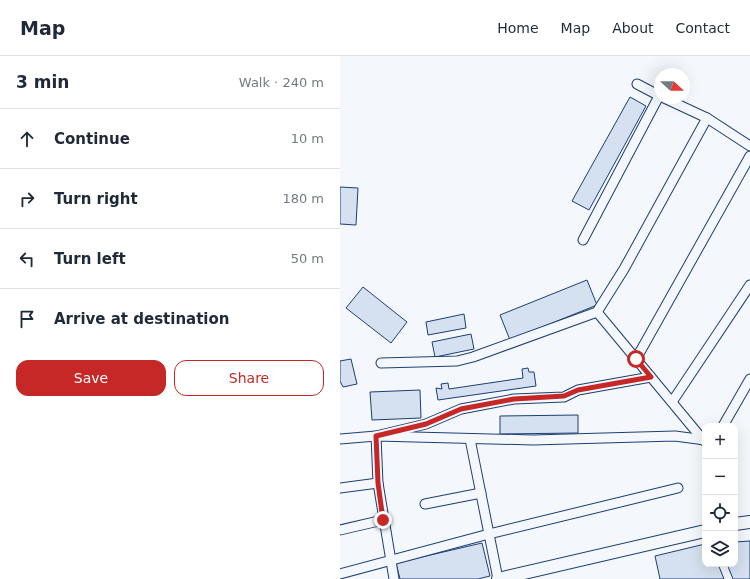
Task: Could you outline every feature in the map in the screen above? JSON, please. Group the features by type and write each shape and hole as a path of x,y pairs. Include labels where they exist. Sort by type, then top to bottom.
{"street":[{"path":"637,84 654,93"},
{"path":"583,240 657,104"},
{"path":"676,104 707,118 750,146"},
{"path":"381,363 457,361 473,357 597,312 624,269 707,118"},
{"path":"636,359 750,156"},
{"path":"672,402 750,285"},
{"path":"597,312 702,439"},
{"path":"376,436 426,424 461,409 514,399 564,396 578,390 651,377"},
{"path":"726,423 750,379"},
{"path":"376,436 378,483 394,579"},
{"path":"340,439 376,436 534,440 675,436 702,441"},
{"path":"470,439 498,579 702,532"},
{"path":"340,488 378,483"},
{"path":"340,574 489,534 678,488"},
{"path":"425,504 481,494"},
{"path":"340,530 383,520"},
{"path":"738,522 750,522"}],"building":[{"path":"630,97 646,106 589,210 572,201"},
{"path":"340,187 358,188 356,225 340,224"},
{"path":"587,280 597,305 510,340 500,315"},
{"path":"363,287 407,322 391,343 346,308"},
{"path":"464,314 466,328 428,335 426,322"},
{"path":"471,334 474,349 435,357 432,342"},
{"path":"351,359 357,384 343,387 340,381 340,361"},
{"path":"528,368 529,372 534,372 536,386 438,400 436,388 442,389 441,384 448,383 449,389 523,378 522,369"},
{"path":"420,390 421,418 372,420 370,392"},
{"path":"578,415 578,433 500,434 500,416"},
{"path":"750,541 750,579 733,579 728,567 738,567 738,542"},
{"path":"482,543 490,576 478,579 400,579 396,563"},
{"path":"702,545 702,567 719,567 724,579 660,579 655,556"}],"route":[{"path":"383,520 378,483 376,436 426,424 461,409 514,399 564,396 578,390 651,377 636,359"}]}
